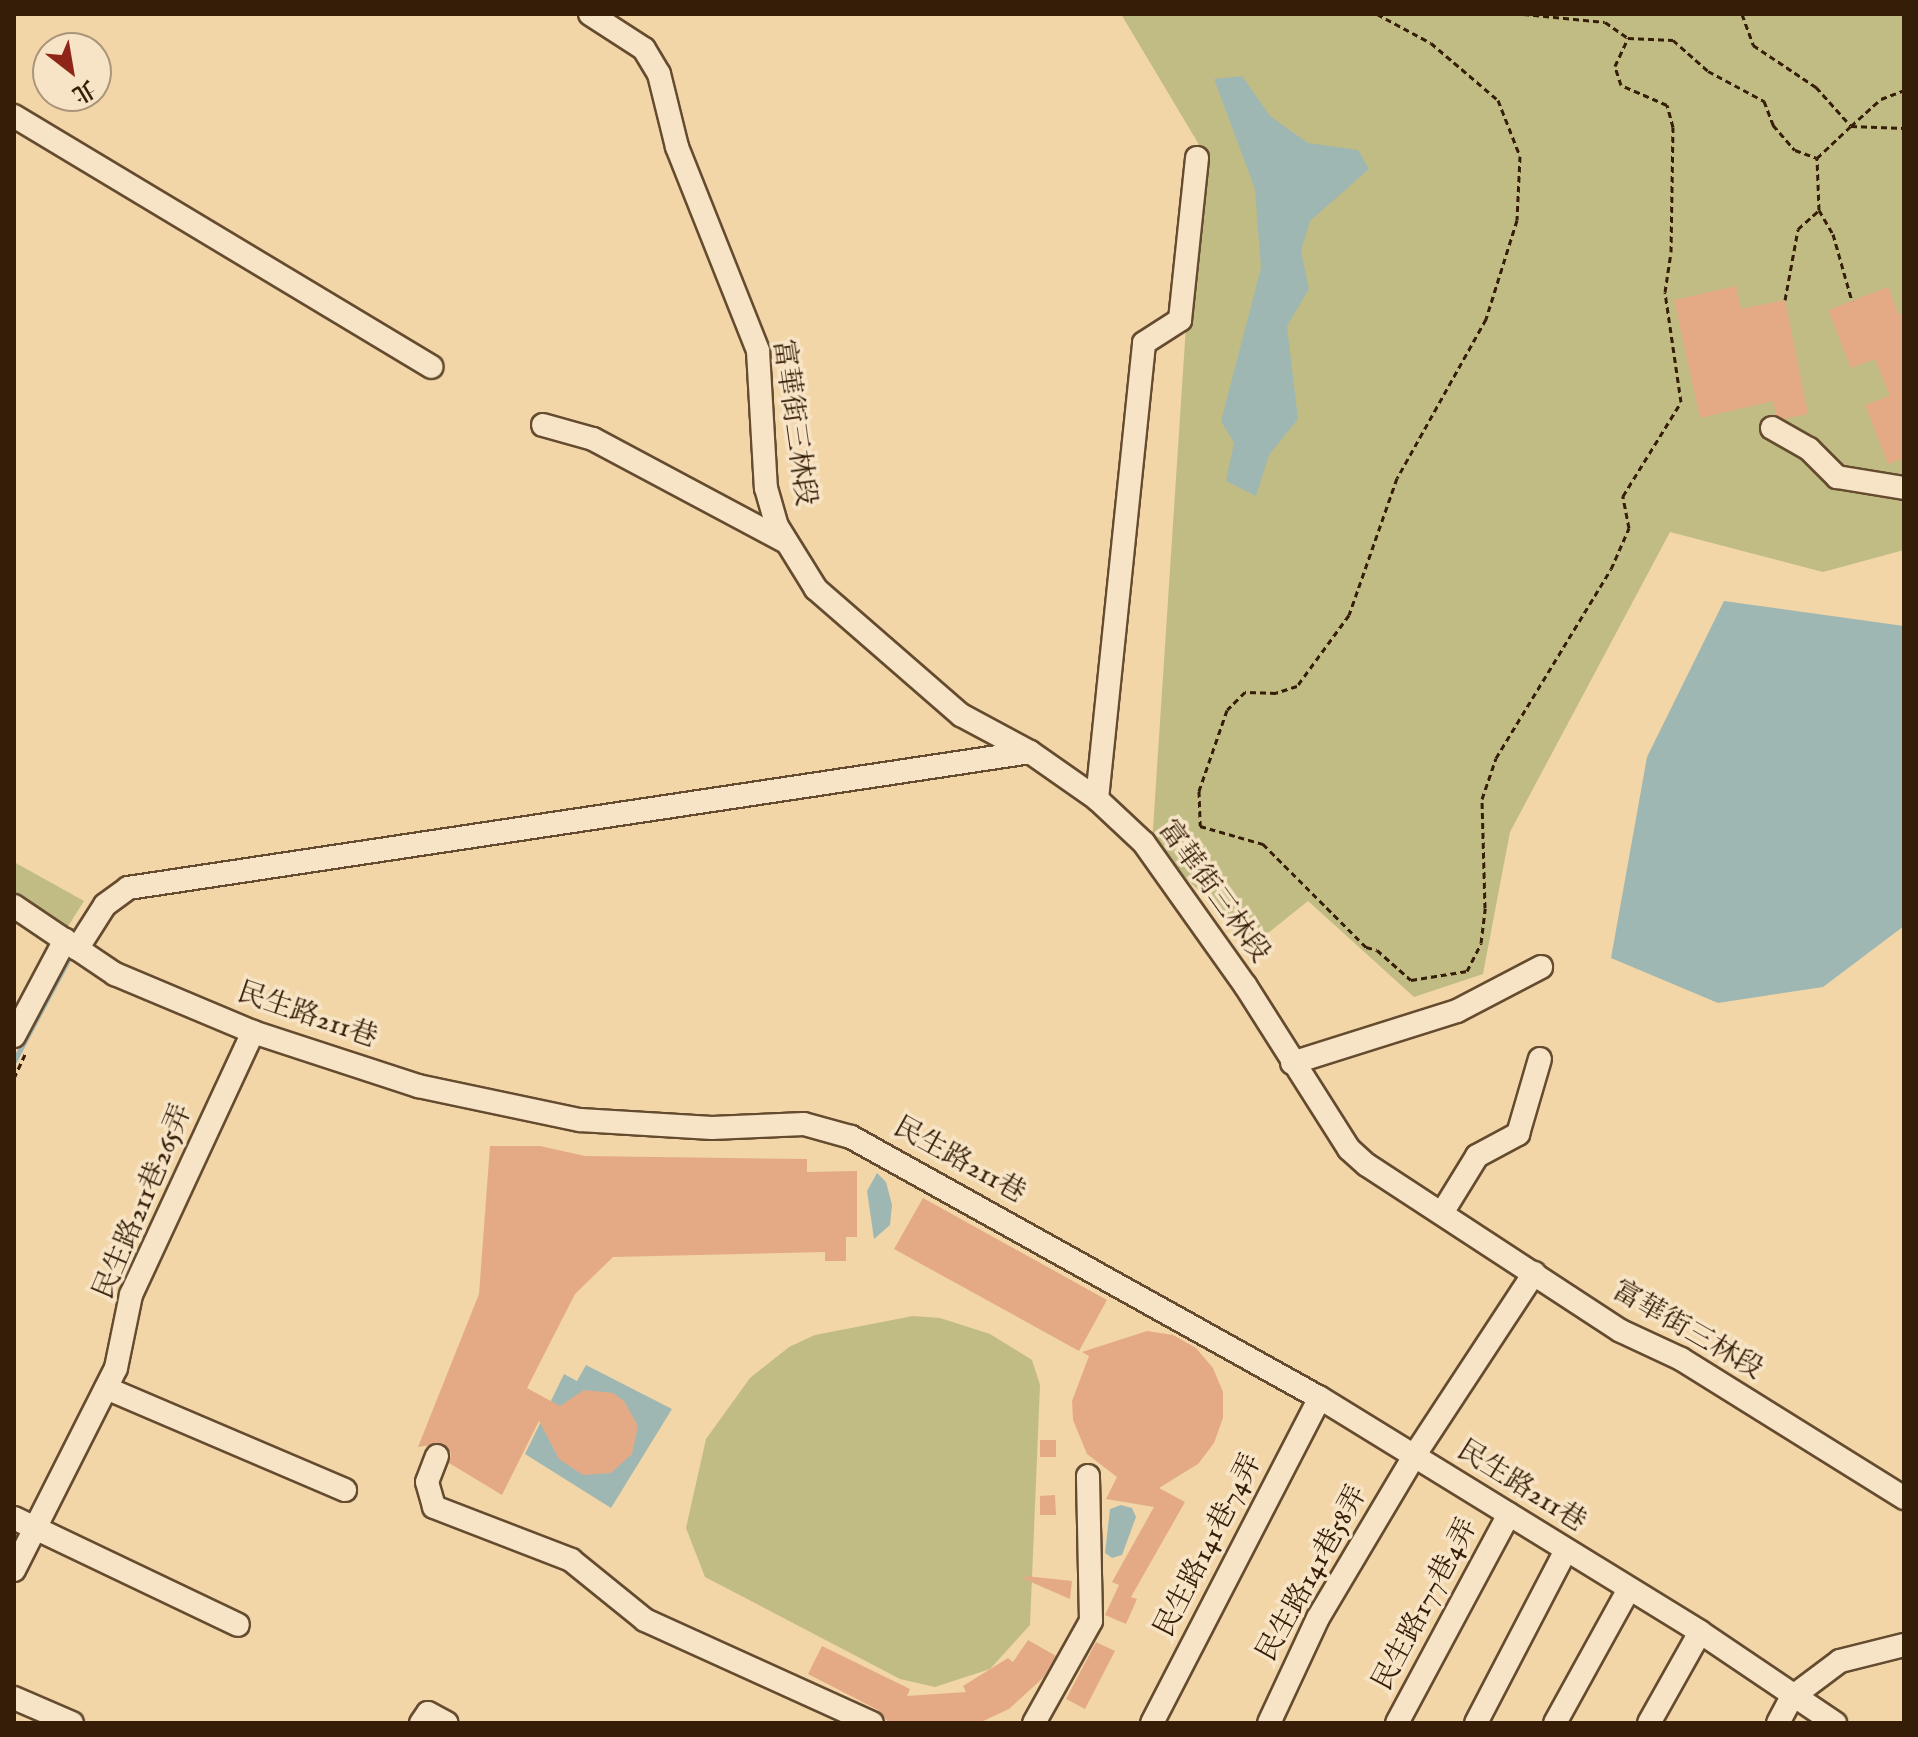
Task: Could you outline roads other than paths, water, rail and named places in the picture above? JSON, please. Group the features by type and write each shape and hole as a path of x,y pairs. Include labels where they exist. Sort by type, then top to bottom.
{"street":[{"name":"富華街三林段","path":"590,14 644,49 659,74 677,147 758,351 766,488 787,543 816,589 893,661 961,715 1030,752 1097,799 1144,843 1245,985 1349,1149 1621,1331 1681,1359 1904,1498"},
{"path":"14,116 431,367"},
{"path":"1097,799 1144,343 1180,320 1197,158"},
{"path":"543,425 593,439 787,543"},
{"path":"1772,428 1809,449 1837,477 1904,488"},
{"path":"14,1036 71,944 105,905 128,888 1030,752"},
{"name":"民生路211巷","path":"14,906 115,974 253,1032 418,1086 580,1120 712,1128 804,1124 851,1137 1320,1398 1700,1632 1792,1697 1835,1723"},
{"path":"1292,1063 1457,1011 1541,967"},
{"name":"民生路211巷265弄","path":"14,1570 116,1368 131,1295 253,1032"},
{"path":"1442,1213 1477,1156 1518,1134 1540,1059"},
{"name":"民生路141巷58弄","path":"1269,1723 1318,1618 1414,1456 1534,1273"},
{"path":"106,1388 345,1490"},
{"name":"民生路141巷74弄","path":"1152,1723 1320,1398"},
{"path":"437,1456 427,1482 434,1507 571,1560 645,1620 872,1723"},
{"path":"1034,1723 1091,1621 1088,1476"},
{"name":"民生路177巷4弄","path":"1397,1723 1509,1514"},
{"path":"14,1518 238,1625"},
{"path":"1476,1723 1566,1550"},
{"path":"1555,1723 1629,1589"},
{"path":"1649,1723 1700,1632"},
{"path":"1778,1723 1792,1697 1840,1661 1904,1645"},
{"path":"14,1698 72,1723"},
{"path":"421,1723 428,1713 447,1723"}],"water":[{"path":"1242,76 1270,116 1308,143 1358,150 1369,169 1310,221 1301,251 1309,289 1287,326 1298,419 1269,455 1256,496 1226,481 1234,443 1221,421 1261,268 1255,189 1214,79"},
{"path":"1724,601 1904,626 1904,926 1823,987 1718,1003 1611,958 1647,757"},
{"path":"877,1173 886,1182 892,1205 890,1225 874,1239 867,1191"},
{"path":"586,1365 672,1409 611,1508 525,1454 564,1374 577,1381"},
{"path":"1121,1505 1132,1508 1136,1517 1122,1555 1112,1558 1105,1553 1110,1509"}],"waterway":[{"path":"959,752 991,747"},
{"path":"14,1061 69,958"}]}
